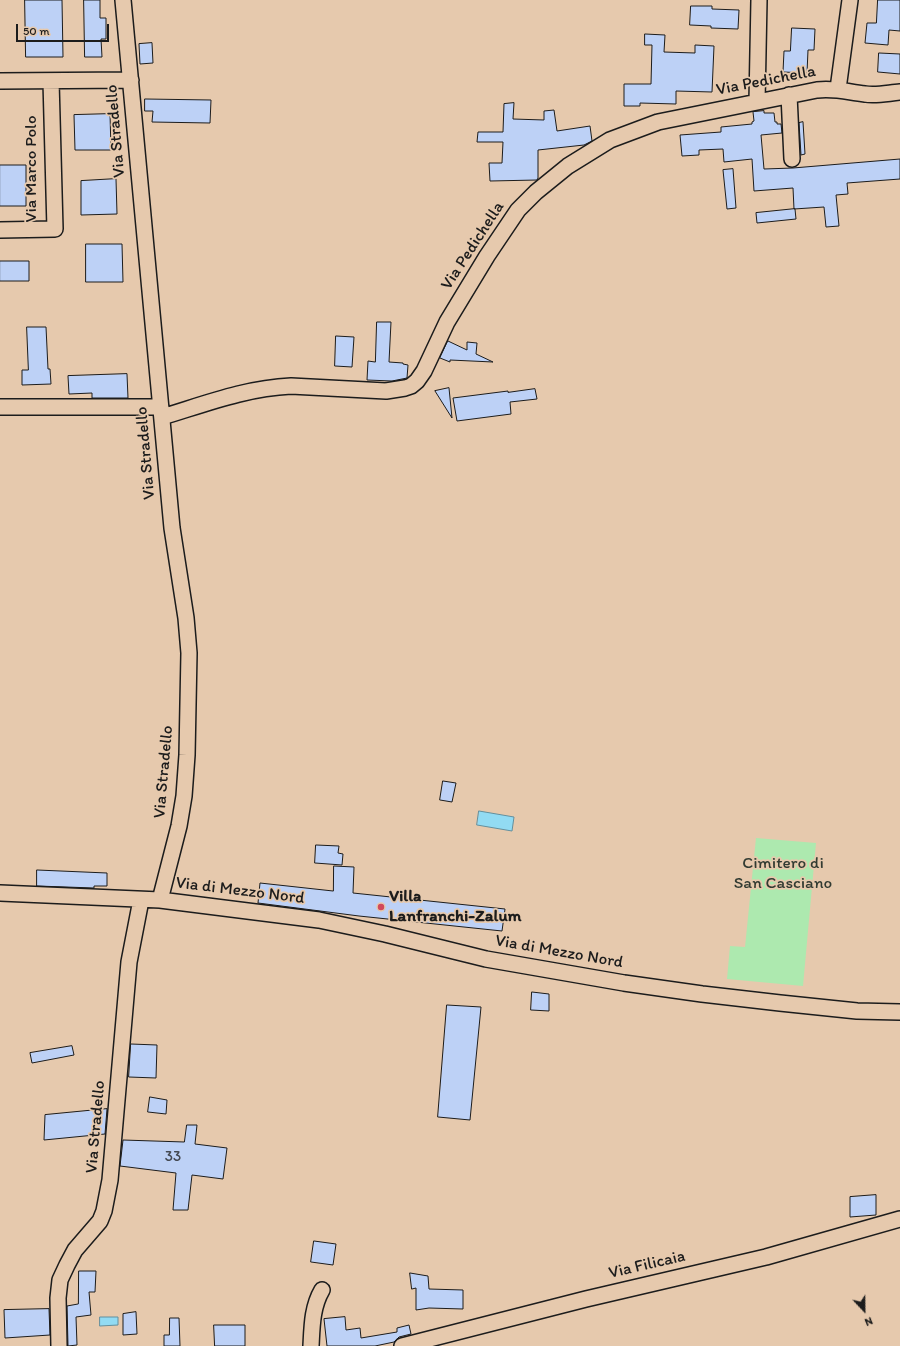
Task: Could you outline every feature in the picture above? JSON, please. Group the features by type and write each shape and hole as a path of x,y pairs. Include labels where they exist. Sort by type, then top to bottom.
{"street":[{"name":"Via Stradello","path":"123,0 172,533 186,618 190,667 188,755 184,801 160,900"},
{"path":"757,102 759,0"},
{"path":"838,89 850,0"},
{"name":"Via Marco Polo","path":"0,230 55,229 51,80"},
{"path":"0,81 131,80"},
{"name":"Via Pedichella","path":"0,408 162,412 276,386 386,391 411,386 417,381 424,371 447,322 487,256 518,210 552,178 600,146 650,124 817,90 838,89 875,95 900,92"},
{"path":"789,96 792,159"},
{"name":"Via di Mezzo Nord","path":"0,894 160,900 319,920 493,960 624,983 772,1002 857,1010 900,1012"},
{"name":"Via Stradello","path":"60,1346 58,1298 60,1280 66,1265 75,1250 100,1221 104,1211 110,1180 129,962 141,900"},
{"name":"Via Filicaia","path":"402,1346 766,1257 900,1219"},
{"path":"311,1346 313,1312 317,1298 322,1290"}],"green space":[{"name":"Cimitero di San Casciano","path":"756,838 816,843 803,986 727,979 730,946 745,947"}],"water":[{"path":"479,811 514,817 512,831 477,825"},
{"path":"100,1317 118,1317 118,1325 100,1326"}],"building":[{"path":"25,0 62,0 63,57 26,57"},
{"path":"84,0 100,0 100,18 106,18 106,39 101,39 102,57 85,57"},
{"path":"878,0 900,0 900,31 889,30 888,45 865,43 867,23 876,23"},
{"path":"691,6 712,6 712,9 739,10 738,29 711,28 711,26 690,25"},
{"path":"792,28 815,29 814,50 808,50 807,73 783,72 784,51 790,51"},
{"path":"645,34 665,35 664,52 695,53 695,45 714,46 712,92 676,91 676,104 640,103 640,106 624,106 624,84 651,84 652,45 645,45"},
{"path":"152,43 153,63 140,64 139,44"},
{"path":"879,53 900,54 900,74 878,72"},
{"path":"145,99 211,100 210,123 152,122 153,111 145,111"},
{"path":"514,103 513,119 544,120 544,111 554,110 557,131 590,126 592,141 584,145 538,150 537,180 490,181 489,163 502,163 503,142 477,142 478,132 503,132 504,104"},
{"path":"764,111 764,113 774,113 775,122 777,122 777,124 781,124 782,133 761,135 764,169 900,159 900,179 847,183 848,194 836,195 839,226 826,227 824,207 794,209 793,188 754,191 752,159 724,162 723,149 699,150 699,155 682,156 680,135 721,132 721,127 752,124 754,121 753,112"},
{"path":"110,114 111,150 75,150 74,115"},
{"path":"803,122 805,154 801,155 799,123"},
{"path":"0,165 26,165 26,206 0,206"},
{"path":"733,169 736,208 727,209 723,170"},
{"path":"116,179 117,214 81,215 81,181"},
{"path":"795,209 796,219 757,223 756,213"},
{"path":"86,244 122,244 123,282 86,282"},
{"path":"0,261 29,261 29,281 0,281"},
{"path":"377,322 391,322 389,362 408,365 407,378 392,381 367,380 368,361 375,362"},
{"path":"27,327 46,327 48,369 50,369 51,384 22,385 22,370 28,370"},
{"path":"336,336 354,337 352,367 335,366"},
{"path":"448,341 467,350 467,342 477,343 476,354 493,362 450,360 450,362 440,358"},
{"path":"127,374 128,398 92,398 92,393 69,394 68,376"},
{"path":"449,388 452,418 435,391"},
{"path":"535,389 537,399 510,402 511,414 457,421 453,398"},
{"path":"443,781 456,783 452,802 440,800"},
{"path":"316,845 339,846 338,853 343,854 342,865 315,863"},
{"name":"Villa Lanfranchi-Zalum","path":"334,866 354,867 353,893 505,909 502,931 359,916 258,903 260,883 333,891"},
{"path":"37,870 107,873 107,886 94,886 94,888 37,886"},
{"path":"532,992 549,994 549,1011 531,1010"},
{"path":"447,1005 481,1007 470,1120 438,1117"},
{"path":"131,1044 157,1045 156,1078 129,1077"},
{"path":"72,1046 74,1055 32,1063 30,1053"},
{"path":"150,1097 167,1100 166,1114 148,1112"},
{"path":"107,1109 105,1134 44,1140 45,1115"},
{"path":"187,1125 197,1125 195,1144 227,1148 223,1179 192,1175 188,1210 173,1210 176,1173 120,1166 123,1140 184,1142"},
{"path":"876,1195 876,1215 850,1217 850,1197"},
{"path":"314,1241 336,1244 333,1265 311,1262"},
{"path":"79,1271 96,1271 95,1292 89,1292 91,1315 76,1317 77,1345 68,1346 67,1306 78,1304"},
{"path":"410,1273 428,1276 429,1289 463,1290 463,1309 429,1308 416,1310 416,1288 412,1289"},
{"path":"49,1309 50,1335 5,1338 4,1310"},
{"path":"136,1312 137,1334 123,1335 123,1314"},
{"path":"345,1317 346,1330 360,1328 361,1338 397,1332 397,1328 409,1325 411,1334 399,1337 394,1342 375,1346 327,1346 324,1319"},
{"path":"170,1318 179,1318 180,1346 164,1346 164,1335 169,1335"},
{"path":"214,1325 245,1325 245,1346 215,1346"}],"place":[{"name":"Villa Lanfranchi-Zalum","path":"381,907"}]}
